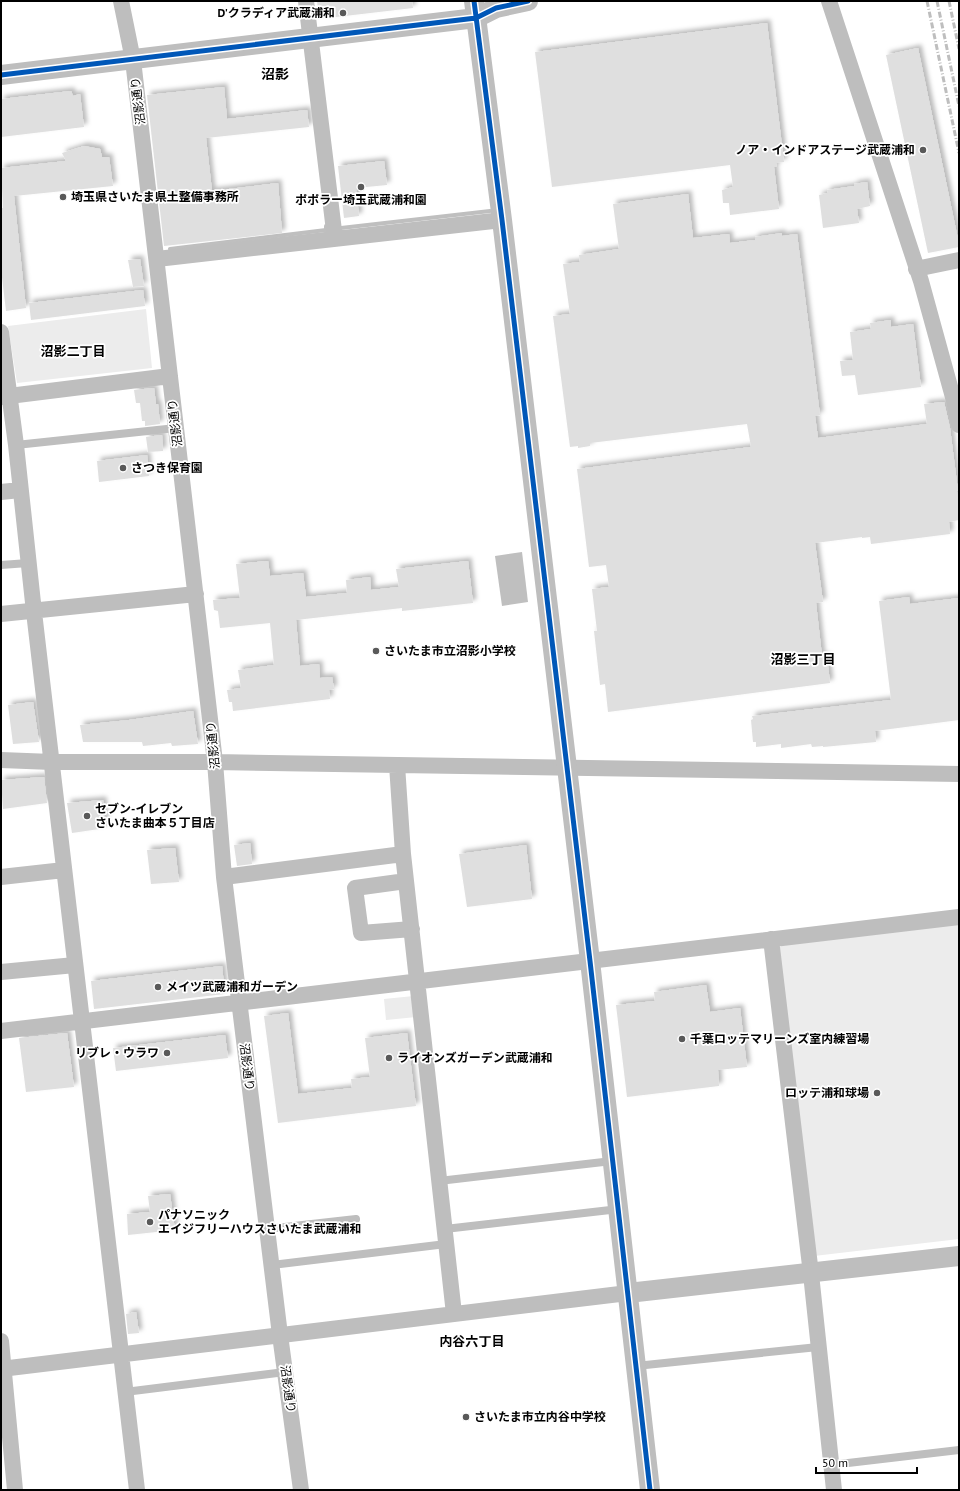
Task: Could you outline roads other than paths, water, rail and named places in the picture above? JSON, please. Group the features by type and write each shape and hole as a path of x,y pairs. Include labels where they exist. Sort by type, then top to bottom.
{"street":[{"name":"沼影通り","path":"120,1 133,60 215,762 224,877 280,1335 301,1490"},
{"path":"306,1 335,239"},
{"path":"1,75 311,39 475,10 496,8 528,1"},
{"path":"829,1 916,269 954,401 959,425"},
{"path":"475,10 502,220 590,961 650,1490"},
{"path":"157,259 502,220"},
{"path":"916,269 959,260"},
{"path":"1,332 5,397 16,445 28,562 137,1490"},
{"path":"5,397 170,376"},
{"path":"1,492 20,490"},
{"path":"1,614 34,612 196,594"},
{"path":"1,760 52,762 215,762 566,767 959,774"},
{"path":"397,765 403,854 454,1314"},
{"path":"224,877 403,854"},
{"path":"1,877 64,870"},
{"path":"406,881 355,888 360,934 412,928"},
{"path":"1,1031 959,916"},
{"path":"771,939 811,1274 834,1490"},
{"path":"1,972 75,965"},
{"path":"2,1368 628,1293 811,1274 959,1256"},
{"path":"1,1341 2,1368 15,1490"}],"lane":[{"path":"16,445 176,428"},
{"path":"1,566 28,562"},
{"path":"440,1181 612,1161"},
{"path":"272,1265 619,1208"},
{"path":"267,1229 356,1219"},
{"path":"636,1366 818,1347"},
{"path":"126,1392 285,1372"},
{"path":"831,1465 959,1450"}],"waterway":[{"path":"341,228 490,211"},
{"path":"170,249 326,230 326,226"}],"railway":[{"path":"927,1 959,153"},
{"path":"937,1 959,106"},
{"path":"949,1 959,49"}],"place":[{"name":"D'クラディア武蔵浦和","path":"343,13"},
{"name":"ノア・インドアステージ武蔵浦和","path":"923,150"},
{"name":"ポポラー埼玉武蔵浦和園","path":"361,187"},
{"name":"埼玉県さいたま県土整備事務所","path":"63,197"},
{"name":"さつき保育園","path":"123,468"},
{"name":"さいたま市立沼影小学校","path":"376,651"},
{"name":"セブン-イレブン さいたま曲本５丁目店","path":"87,816"},
{"name":"メイツ武蔵浦和ガーデン","path":"158,987"},
{"name":"千葉ロッテマリーンズ室内練習場","path":"682,1039"},
{"name":"リブレ・ウラワ","path":"167,1053"},
{"name":"ライオンズガーデン武蔵浦和","path":"389,1058"},
{"name":"ロッテ浦和球場","path":"877,1093"},
{"name":"パナソニック エイジフリーハウスさいたま武蔵浦和","path":"150,1222"},
{"name":"さいたま市立内谷中学校","path":"466,1417"}],"district":[{"name":"沼影","path":"275,74"},
{"name":"沼影二丁目","path":"73,351"},
{"name":"沼影三丁目","path":"803,659"},
{"name":"内谷六丁目","path":"472,1341"}]}
